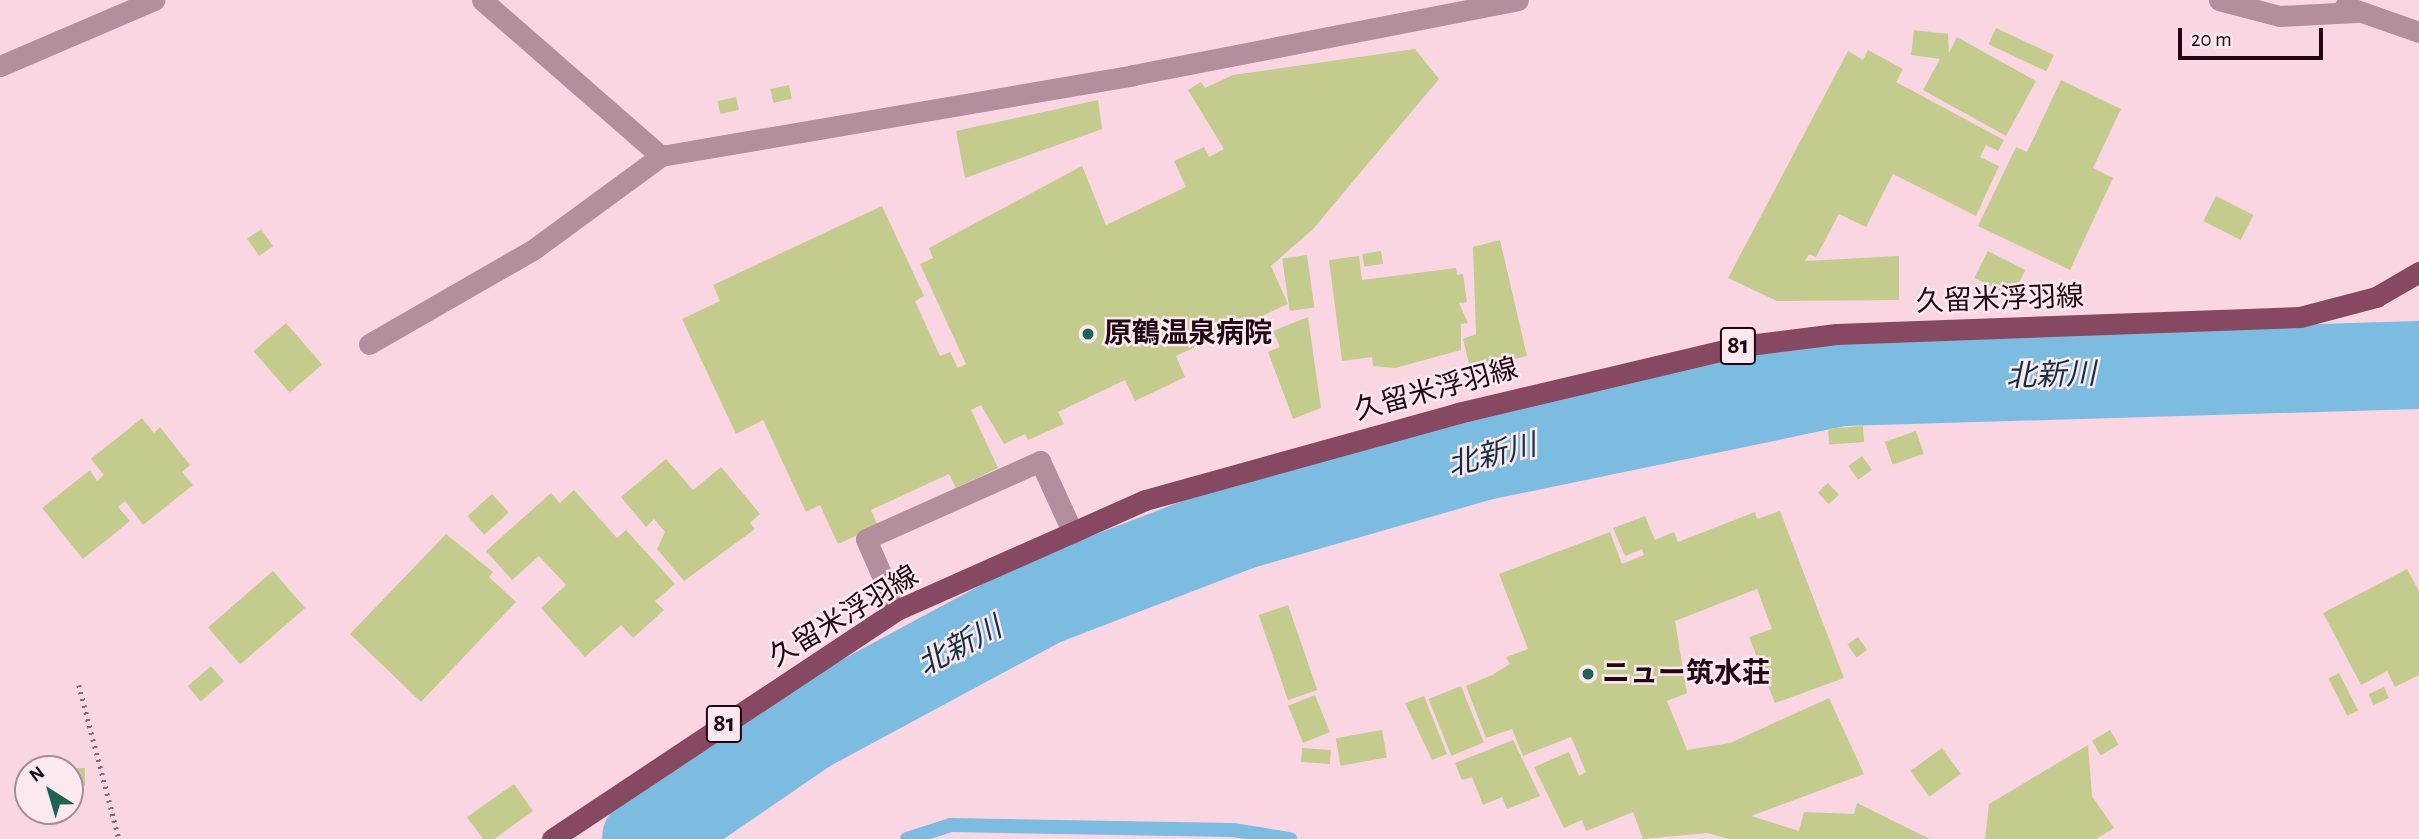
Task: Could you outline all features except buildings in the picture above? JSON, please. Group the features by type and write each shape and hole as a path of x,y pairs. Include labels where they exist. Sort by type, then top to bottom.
{"main road":[{"name":"久留米浮羽線","path":"552,839 897,610 1145,499 1652,363 1836,334 2300,317 2376,297 2419,272"}],"street":[{"path":"0,66 154,0"},
{"path":"482,0 661,156"},
{"path":"369,344 534,249 661,156 1133,75 1518,0"},
{"path":"2219,0 2280,16 2356,12"},
{"path":"2334,0 2356,12 2419,32"},
{"path":"897,610 866,539 1040,461 1073,533"}],"path":[{"path":"79,685 119,839"}],"waterway":[{"name":"北新川","path":"646,839 806,729 1042,602 1243,525 1484,456 1842,382 2419,365"},
{"path":"907,839 951,825 1233,830 1290,839"}],"place":[{"name":"原鶴温泉病院","path":"1088,334"},
{"name":"ニュー筑水荘","path":"1588,674"}]}
